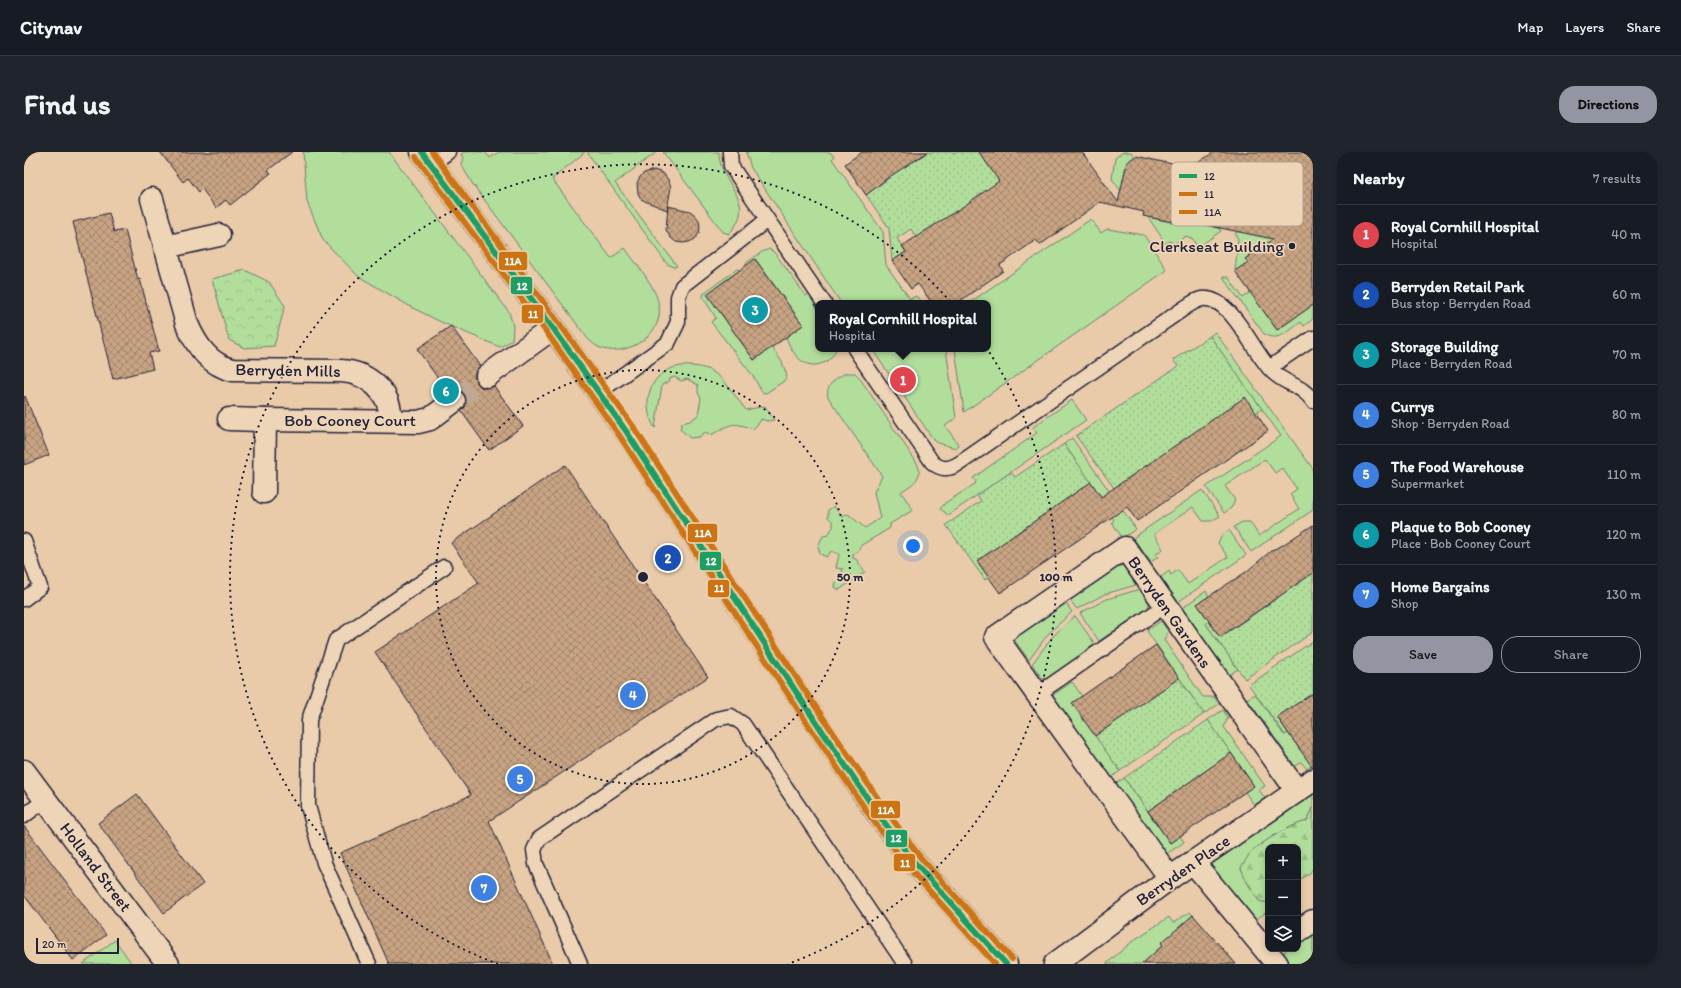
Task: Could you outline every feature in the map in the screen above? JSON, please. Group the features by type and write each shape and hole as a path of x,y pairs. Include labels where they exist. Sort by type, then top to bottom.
{"street":[{"path":"426,158 599,392 878,814 914,862 1006,964"},
{"name":"Berryden Mills","path":"152,199 187,324 192,336 210,359 226,368 233,370 341,370 360,374 372,381 385,398 391,412 390,422"},
{"path":"165,246 219,234"},
{"path":"487,376 553,328"},
{"name":"Bob Cooney Court","path":"229,419 418,422 430,419 454,402"},
{"name":"Bob Cooney Court","path":"264,420 264,492"},
{"name":"Berryden Gardens","path":"1170,878 996,637 1125,548 1166,605 1305,786"},
{"name":"Holland Street","path":"24,771 168,964"},
{"name":"Berryden Place","path":"1055,964 1170,878 1305,786"},
{"path":"1193,862 1273,956"},
{"path":"1301,930 1313,921"}],"lane":[{"path":"426,158 448,152"},
{"path":"730,152 731,166 822,300"},
{"path":"599,392 668,343 678,322 678,297 682,286 767,220"},
{"path":"857,352 932,462 945,469 953,468 1186,307 1202,299 1215,301 1227,308 1269,368 1281,378 1302,389 1313,401"},
{"path":"1269,368 1313,338"},
{"path":"24,541 40,587 24,599"},
{"path":"369,964 324,863 308,806 309,720 336,640 444,568"},
{"path":"1038,694 1166,605"},
{"path":"580,964 536,864 534,850 539,839 716,719 731,716 743,724 906,964"},
{"path":"24,816 46,800"}],"green space":[{"path":"303,152 389,152 509,312 513,326 512,340 500,347 443,323 411,307 358,276 323,240 307,202"},
{"path":"464,152 485,152 490,158 499,152 585,152 552,179 611,258 625,248 650,283 657,298 659,316 656,326 643,341 623,349 613,350 603,349 588,339 472,183 461,164 463,158 461,154"},
{"path":"587,152 657,152 615,183 677,266 674,267 667,264"},
{"path":"663,152 719,152 725,175 736,193 741,211 737,222 729,234 723,232"},
{"path":"746,152 830,152 834,157 832,159 883,232 886,265 910,299 916,296 919,300 839,300 751,168"},
{"path":"921,152 979,152 1014,176 977,197 917,238 911,229 897,238 906,252 892,261 889,228 866,195 889,178 887,175 907,161 909,164 917,159"},
{"path":"1123,152 1131,152 1135,157 1127,162 1121,191 1112,179 1115,158"},
{"path":"1148,217 1171,222 1171,226 1210,226 1219,228 1221,231 1197,248 1193,239 1186,236 1174,244 1170,241 1166,244"},
{"path":"1091,219 1101,233 1107,229 1144,235 1167,270 964,412 955,352 991,352 991,300 973,300"},
{"path":"1246,226 1269,226 1279,240 1255,251 1245,259 1248,262 1235,271 1238,239 1235,234"},
{"path":"769,249 774,252 806,296 809,294 815,305 815,352 835,352 822,364 807,364 799,359 794,353 786,337 803,325 756,260 746,266 746,263"},
{"path":"737,269 740,270 707,294 754,360 772,347 782,362 787,376 784,381 766,393 762,392 753,376 711,322 716,318 703,297 704,293"},
{"path":"245,270 269,282 285,306 274,346 244,348 229,340 212,279"},
{"path":"1223,277 1228,277 1243,298 1251,292 1277,330 1313,305 1313,319 1304,326 1301,322 1288,332 1279,336 1274,337 1264,334"},
{"path":"1215,332 1313,469 1313,510 1251,552 1234,527 1242,522 1250,522 1259,536 1299,509 1290,494 1297,489 1282,468 1275,473 1265,459 1225,486 1235,500 1232,507 1224,513 1206,487 1281,436 1210,336"},
{"path":"1210,336 1262,409 1256,413 1245,398 1114,488 1076,436 1178,366 1173,360"},
{"path":"874,352 946,352 956,418 945,426 959,445 955,448 935,442"},
{"path":"681,366 705,368 713,372 720,377 746,410 765,406 774,420 767,421 761,419 753,429 735,424 727,426 711,435 705,432 699,437 690,438 680,429 682,423 690,421 698,415 701,398 698,393 698,385 687,379 681,381 675,377 669,379 670,381 662,385 655,428 651,421 648,405 648,397 651,389 659,376 669,369"},
{"path":"846,373 855,373 859,377 917,463 919,473 913,484 901,492 913,510 890,524 890,528 860,546 859,550 853,554 853,558 857,560 865,572 839,590 835,587 836,581 842,575 843,569 836,568 839,554 831,551 827,557 820,554 818,546 823,536 828,535 833,527 833,522 828,517 828,510 834,506 842,517 848,514 865,528 880,518 874,492 882,476 828,397 828,389 832,382"},
{"path":"1072,400 1086,420 947,516 946,513 940,509 945,503 975,484 976,481 973,478 1037,433 1033,427"},
{"path":"1072,438 1136,529 1122,538 1112,522 1114,520 1112,517 1114,515 1064,444"},
{"path":"1064,444 1091,482 977,561 989,578 985,580 946,525 981,501 977,495 1011,472 1015,477"},
{"path":"1202,490 1220,516 1211,521 1203,521 1193,507 1154,534 1163,549 1156,554 1158,557 1151,562 1133,538"},
{"path":"1229,530 1246,555 1178,602 1161,577 1169,571 1171,575 1178,570 1188,584 1228,557 1218,543 1221,536"},
{"path":"1118,564 1123,565 1136,585 1105,594 1077,609 1069,599"},
{"path":"1313,573 1313,632 1245,679 1206,624 1209,621 1221,637"},
{"path":"1140,589 1149,603 1148,608 1099,641 1080,613 1107,599"},
{"path":"1206,591 1209,596 1198,604 1209,621 1206,624 1238,669 1229,675 1182,608"},
{"path":"1065,602 1072,612 1048,634 1029,660 1015,641 1016,636"},
{"path":"1075,616 1095,644 1047,679 1042,678 1032,664 1052,637"},
{"path":"1161,621 1168,631 1164,640 1203,697 1214,697 1219,704 1204,714 1147,631"},
{"path":"1313,641 1313,693 1277,717 1288,733 1285,735 1249,685"},
{"path":"1179,678 1204,714 1120,771 1095,736"},
{"path":"1072,682 1082,696 1073,703 1120,771 1111,778 1053,695"},
{"path":"1255,694 1284,735 1288,733 1300,750 1310,744 1313,765 1307,769 1301,762 1295,766 1247,699"},
{"path":"1223,710 1228,717 1224,727 1265,786 1259,790 1265,798 1254,805 1245,792 1254,786 1208,720"},
{"path":"1208,720 1231,753 1148,811 1124,778"},
{"path":"1124,778 1170,843 1180,836 1184,842 1165,855 1115,784"},
{"path":"1313,795 1313,808 1307,821 1286,829 1265,841 1252,852 1241,868 1247,882 1259,901 1265,902 1265,913 1254,921 1211,867 1212,864"},
{"path":"1313,808 1313,868 1310,873 1301,879 1301,844 1265,844 1265,902 1259,901 1247,882 1241,868 1247,858 1265,841 1286,829 1307,821"},
{"path":"1190,912 1193,915 1142,964 1106,964 1134,940 1169,917 1173,923"},
{"path":"1313,932 1313,959 1311,960 1313,964 1289,964 1285,959 1284,952 1301,952 1301,940"},
{"path":"115,940 132,964 83,964"}],"building":[{"path":"160,152 292,152 268,170 271,173 230,205 226,200 216,208 202,189 199,192 188,178 183,182"},
{"path":"862,152 928,152 889,177 866,195 845,164"},
{"path":"979,152 1082,152 1118,202 1127,162 1136,156 1171,164 1171,222 1143,216 1144,212 1100,202 1040,245 1036,240 1000,265 1003,271 961,300 930,300 918,284 911,289 892,261 906,252 902,246 964,206 999,181"},
{"path":"1214,152 1313,152 1313,305 1277,330 1235,271 1248,262 1245,259 1273,239 1211,226 1303,226 1303,162 1199,162"},
{"path":"654,170 663,173 669,181 671,187 667,210 641,199 638,193 637,183 640,177 644,173"},
{"path":"668,206 690,211 695,215 699,220 700,227 699,233 695,239 683,243 676,242 671,238 666,230"},
{"path":"109,213 114,232 125,230 159,351 149,353 153,369 113,379 73,222"},
{"path":"755,259 803,325 754,360 707,294"},
{"path":"451,326 480,366 475,371 477,383 482,388 494,386 523,426 489,450 461,411 466,406 464,394 459,389 447,391 417,349"},
{"path":"25,396 49,455 24,465 24,397"},
{"path":"1245,397 1268,431 1137,521 1127,507 1000,593 977,561 1091,482 1101,497"},
{"path":"565,465 708,677 489,821 553,964 389,964 340,853 471,795 375,652 479,583 451,543"},
{"path":"1313,525 1313,573 1220,637 1197,604 1246,572 1272,550 1281,546"},
{"path":"1156,645 1179,678 1095,736 1072,703"},
{"path":"1313,693 1313,768 1277,717"},
{"path":"1231,753 1254,786 1170,843 1148,811"},
{"path":"137,794 203,884 164,913 98,823"},
{"path":"24,826 106,935 73,960 24,895"},
{"path":"1193,915 1236,964 1142,964 1163,945 1161,943"}],"tunnel":[{"path":"454,401 487,376"}],"transit line":[{"name":"12","path":"422,152 553,328 626,431 804,704 878,814 914,862 1006,964"},
{"name":"11A","path":"432,152 559,323 633,426 811,700 885,809 920,857 1012,959"},
{"name":"11","path":"416,157 547,333 619,435 797,708 872,819 908,867 995,964"}],"place":[{"name":"Clerkseat Building","path":"1292,246"},
{"name":"Storage Building","path":"755,310"},
{"name":"Royal Cornhill Hospital","path":"903,380"},
{"name":"Plaque to Bob Cooney","path":"446,391"},
{"name":"Berryden Retail Park","path":"668,558"},
{"name":"Currys","path":"633,695"},
{"name":"The Food Warehouse","path":"520,779"},
{"name":"Home Bargains","path":"484,888"}]}
